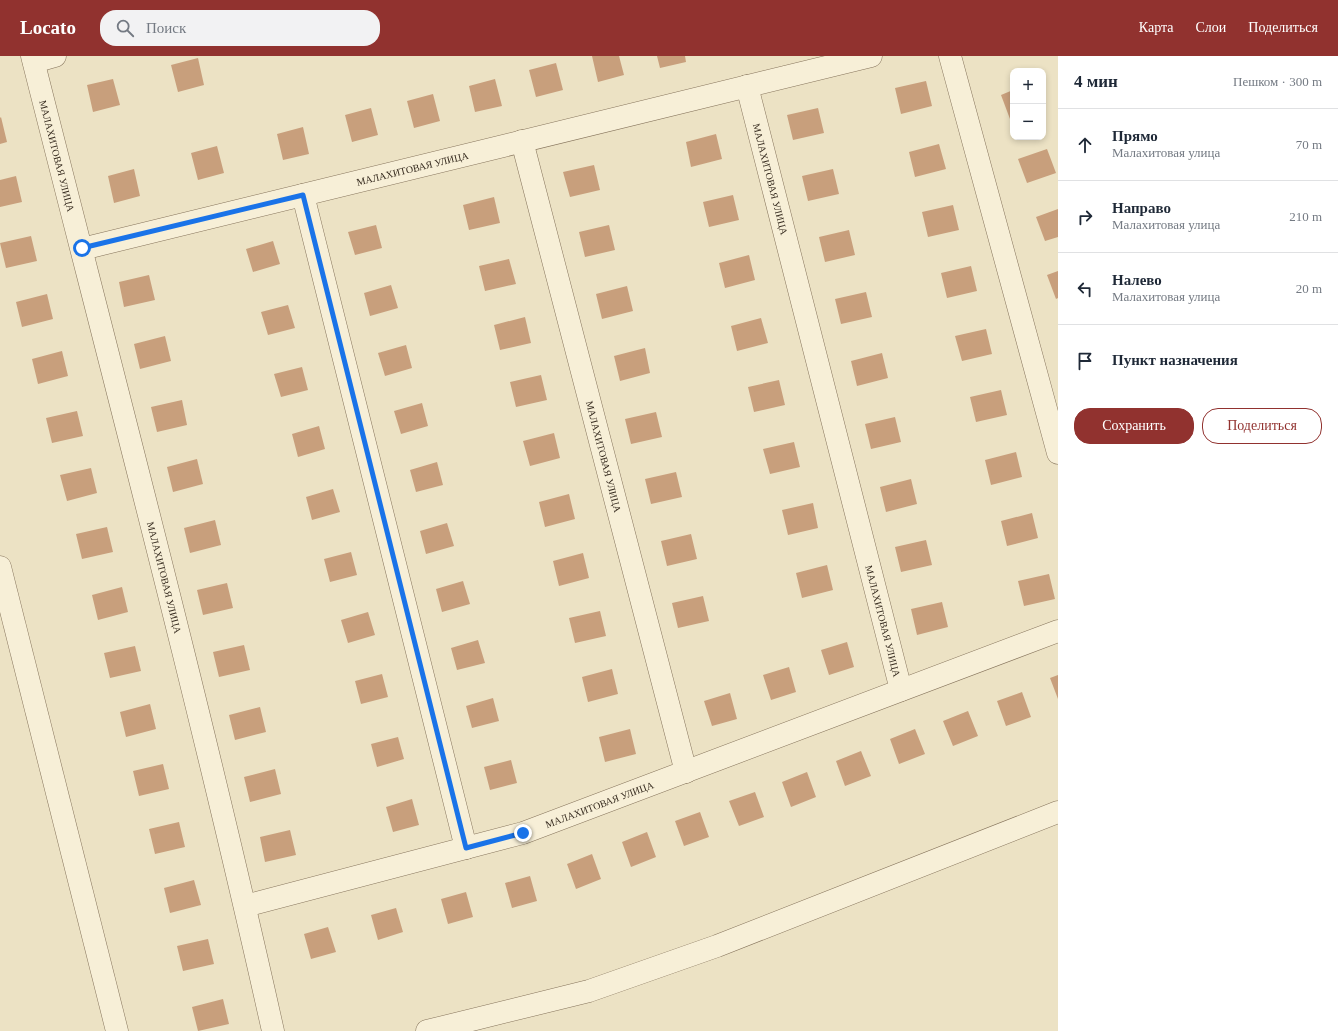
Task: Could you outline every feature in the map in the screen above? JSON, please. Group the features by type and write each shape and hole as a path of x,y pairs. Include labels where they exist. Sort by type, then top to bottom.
{"street":[{"name":"МАЛАХИТОВАЯ УЛИЦА","path":"55,56 33,59 82,248 245,906 272,1031"},
{"name":"МАЛАХИТОВАЯ УЛИЦА","path":"82,248 871,56"},
{"path":"950,56 1058,453"},
{"name":"МАЛАХИТОВАЯ УЛИЦА","path":"747,86 901,690"},
{"name":"МАЛАХИТОВАЯ УЛИЦА","path":"522,141 686,772"},
{"path":"303,195 466,848"},
{"path":"0,567 118,1031"},
{"name":"МАЛАХИТОВАЯ УЛИЦА","path":"245,906 523,833 1058,631"},
{"path":"427,1031 588,991 696,954 1058,812"}],"building":[{"path":"592,56 619,56 624,75 598,82"},
{"path":"657,56 685,56 686,62 660,68"},
{"path":"198,58 204,85 178,92 171,65"},
{"path":"556,63 563,90 536,97 529,70"},
{"path":"113,79 120,105 93,112 87,85"},
{"path":"495,79 502,106 475,112 469,86"},
{"path":"926,81 932,106 901,114 895,88"},
{"path":"1010,91 1010,119 1001,95"},
{"path":"433,94 440,121 414,128 407,101"},
{"path":"371,108 378,135 352,142 345,115"},
{"path":"818,108 824,133 793,140 787,115"},
{"path":"1,117 7,142 0,144 0,118"},
{"path":"303,127 309,154 283,160 277,134"},
{"path":"716,134 722,159 691,167 686,142"},
{"path":"939,144 946,169 915,177 909,152"},
{"path":"217,146 224,173 198,180 191,153"},
{"path":"1047,149 1056,173 1027,183 1018,159"},
{"path":"594,165 600,190 570,197 563,172"},
{"path":"134,169 140,196 114,203 108,176"},
{"path":"833,169 839,194 808,201 802,176"},
{"path":"16,176 22,202 0,207 0,180"},
{"path":"733,195 739,220 709,227 703,202"},
{"path":"494,197 500,223 469,230 463,205"},
{"path":"953,205 959,230 928,237 922,212"},
{"path":"1058,209 1058,237 1045,241 1036,217"},
{"path":"376,225 382,248 355,255 348,232"},
{"path":"609,225 615,250 585,257 579,232"},
{"path":"849,230 855,255 825,262 819,237"},
{"path":"31,236 37,261 6,268 0,243"},
{"path":"273,241 280,264 253,272 246,249"},
{"path":"749,255 755,280 725,288 719,263"},
{"path":"509,259 516,284 485,291 479,266"},
{"path":"971,266 977,291 947,298 941,273"},
{"path":"1058,271 1058,298 1056,299 1047,275"},
{"path":"149,275 155,300 124,307 119,282"},
{"path":"391,285 398,308 370,316 364,293"},
{"path":"627,286 633,311 602,319 596,294"},
{"path":"866,292 872,317 841,324 835,299"},
{"path":"47,294 53,319 22,327 16,302"},
{"path":"288,305 295,328 268,335 261,312"},
{"path":"525,317 531,343 500,350 494,325"},
{"path":"761,318 768,343 737,351 731,326"},
{"path":"986,329 992,354 962,361 955,336"},
{"path":"165,336 171,361 140,369 134,344"},
{"path":"406,345 412,368 385,376 378,353"},
{"path":"645,348 650,373 620,381 614,356"},
{"path":"62,351 68,376 38,384 32,359"},
{"path":"882,353 888,378 857,386 851,361"},
{"path":"302,367 308,390 281,397 274,374"},
{"path":"541,375 547,400 516,407 510,382"},
{"path":"779,380 785,405 754,412 748,387"},
{"path":"1001,390 1007,415 976,422 970,397"},
{"path":"182,400 187,425 157,432 151,407"},
{"path":"422,403 428,426 401,434 394,411"},
{"path":"77,411 83,436 52,443 46,418"},
{"path":"656,412 662,437 631,444 625,419"},
{"path":"895,417 901,442 871,449 865,424"},
{"path":"319,426 325,449 298,457 292,434"},
{"path":"554,433 560,458 530,466 523,441"},
{"path":"794,442 800,467 770,474 763,449"},
{"path":"1016,452 1022,477 991,485 985,460"},
{"path":"197,459 203,484 173,492 167,467"},
{"path":"437,462 443,485 416,492 410,470"},
{"path":"91,468 97,493 67,501 60,475"},
{"path":"676,472 682,497 651,504 645,479"},
{"path":"911,479 917,504 886,512 880,487"},
{"path":"333,489 340,512 312,520 306,497"},
{"path":"569,494 575,519 545,527 539,502"},
{"path":"813,503 818,528 788,535 782,510"},
{"path":"1032,513 1038,538 1007,546 1001,521"},
{"path":"215,520 221,545 190,553 184,528"},
{"path":"447,523 454,546 426,554 420,531"},
{"path":"107,527 113,552 82,559 76,534"},
{"path":"691,534 697,559 667,566 661,541"},
{"path":"926,540 932,565 901,572 895,547"},
{"path":"351,552 357,575 330,582 324,559"},
{"path":"583,553 589,578 559,586 553,561"},
{"path":"827,565 833,590 802,598 796,573"},
{"path":"1049,574 1055,599 1024,606 1018,581"},
{"path":"463,581 470,604 442,612 436,589"},
{"path":"227,583 233,608 203,615 197,590"},
{"path":"122,587 128,612 98,620 92,595"},
{"path":"703,596 709,621 678,628 672,603"},
{"path":"942,602 948,627 917,635 911,609"},
{"path":"600,611 606,636 575,643 569,618"},
{"path":"368,612 375,635 348,643 341,620"},
{"path":"478,640 485,663 457,670 451,648"},
{"path":"847,642 854,667 829,675 821,650"},
{"path":"244,645 250,670 219,677 213,652"},
{"path":"135,646 141,671 110,678 104,653"},
{"path":"789,667 796,692 771,700 763,675"},
{"path":"612,669 618,694 588,702 582,677"},
{"path":"382,674 388,697 361,704 355,681"},
{"path":"1058,675 1058,699 1050,678"},
{"path":"1022,692 1031,717 1006,726 997,701"},
{"path":"730,693 737,719 712,726 704,701"},
{"path":"493,698 499,721 472,728 466,706"},
{"path":"150,704 156,729 126,737 120,712"},
{"path":"260,707 266,732 235,740 229,715"},
{"path":"968,711 978,736 953,746 943,721"},
{"path":"630,729 636,754 605,762 599,737"},
{"path":"915,729 925,754 899,764 890,739"},
{"path":"398,737 404,759 377,767 371,744"},
{"path":"861,751 871,776 845,786 836,761"},
{"path":"511,760 517,783 490,790 484,767"},
{"path":"163,764 169,789 139,796 133,771"},
{"path":"275,769 281,794 250,802 244,777"},
{"path":"807,772 816,797 791,807 782,782"},
{"path":"755,792 764,817 739,826 729,801"},
{"path":"412,799 419,825 393,832 386,807"},
{"path":"700,812 709,837 684,846 675,821"},
{"path":"179,822 185,847 155,854 149,829"},
{"path":"290,830 296,855 265,862 260,837"},
{"path":"647,832 656,857 631,867 622,842"},
{"path":"592,854 601,879 576,889 567,864"},
{"path":"530,876 537,901 512,908 505,883"},
{"path":"194,880 201,905 170,913 164,888"},
{"path":"466,892 473,917 448,924 441,899"},
{"path":"396,908 403,932 378,940 371,915"},
{"path":"328,927 336,952 311,959 304,934"},
{"path":"208,939 214,964 183,971 177,946"},
{"path":"223,999 229,1024 198,1031 192,1007"}],"route":[{"path":"82,248 303,195 466,848 523,833"}]}
